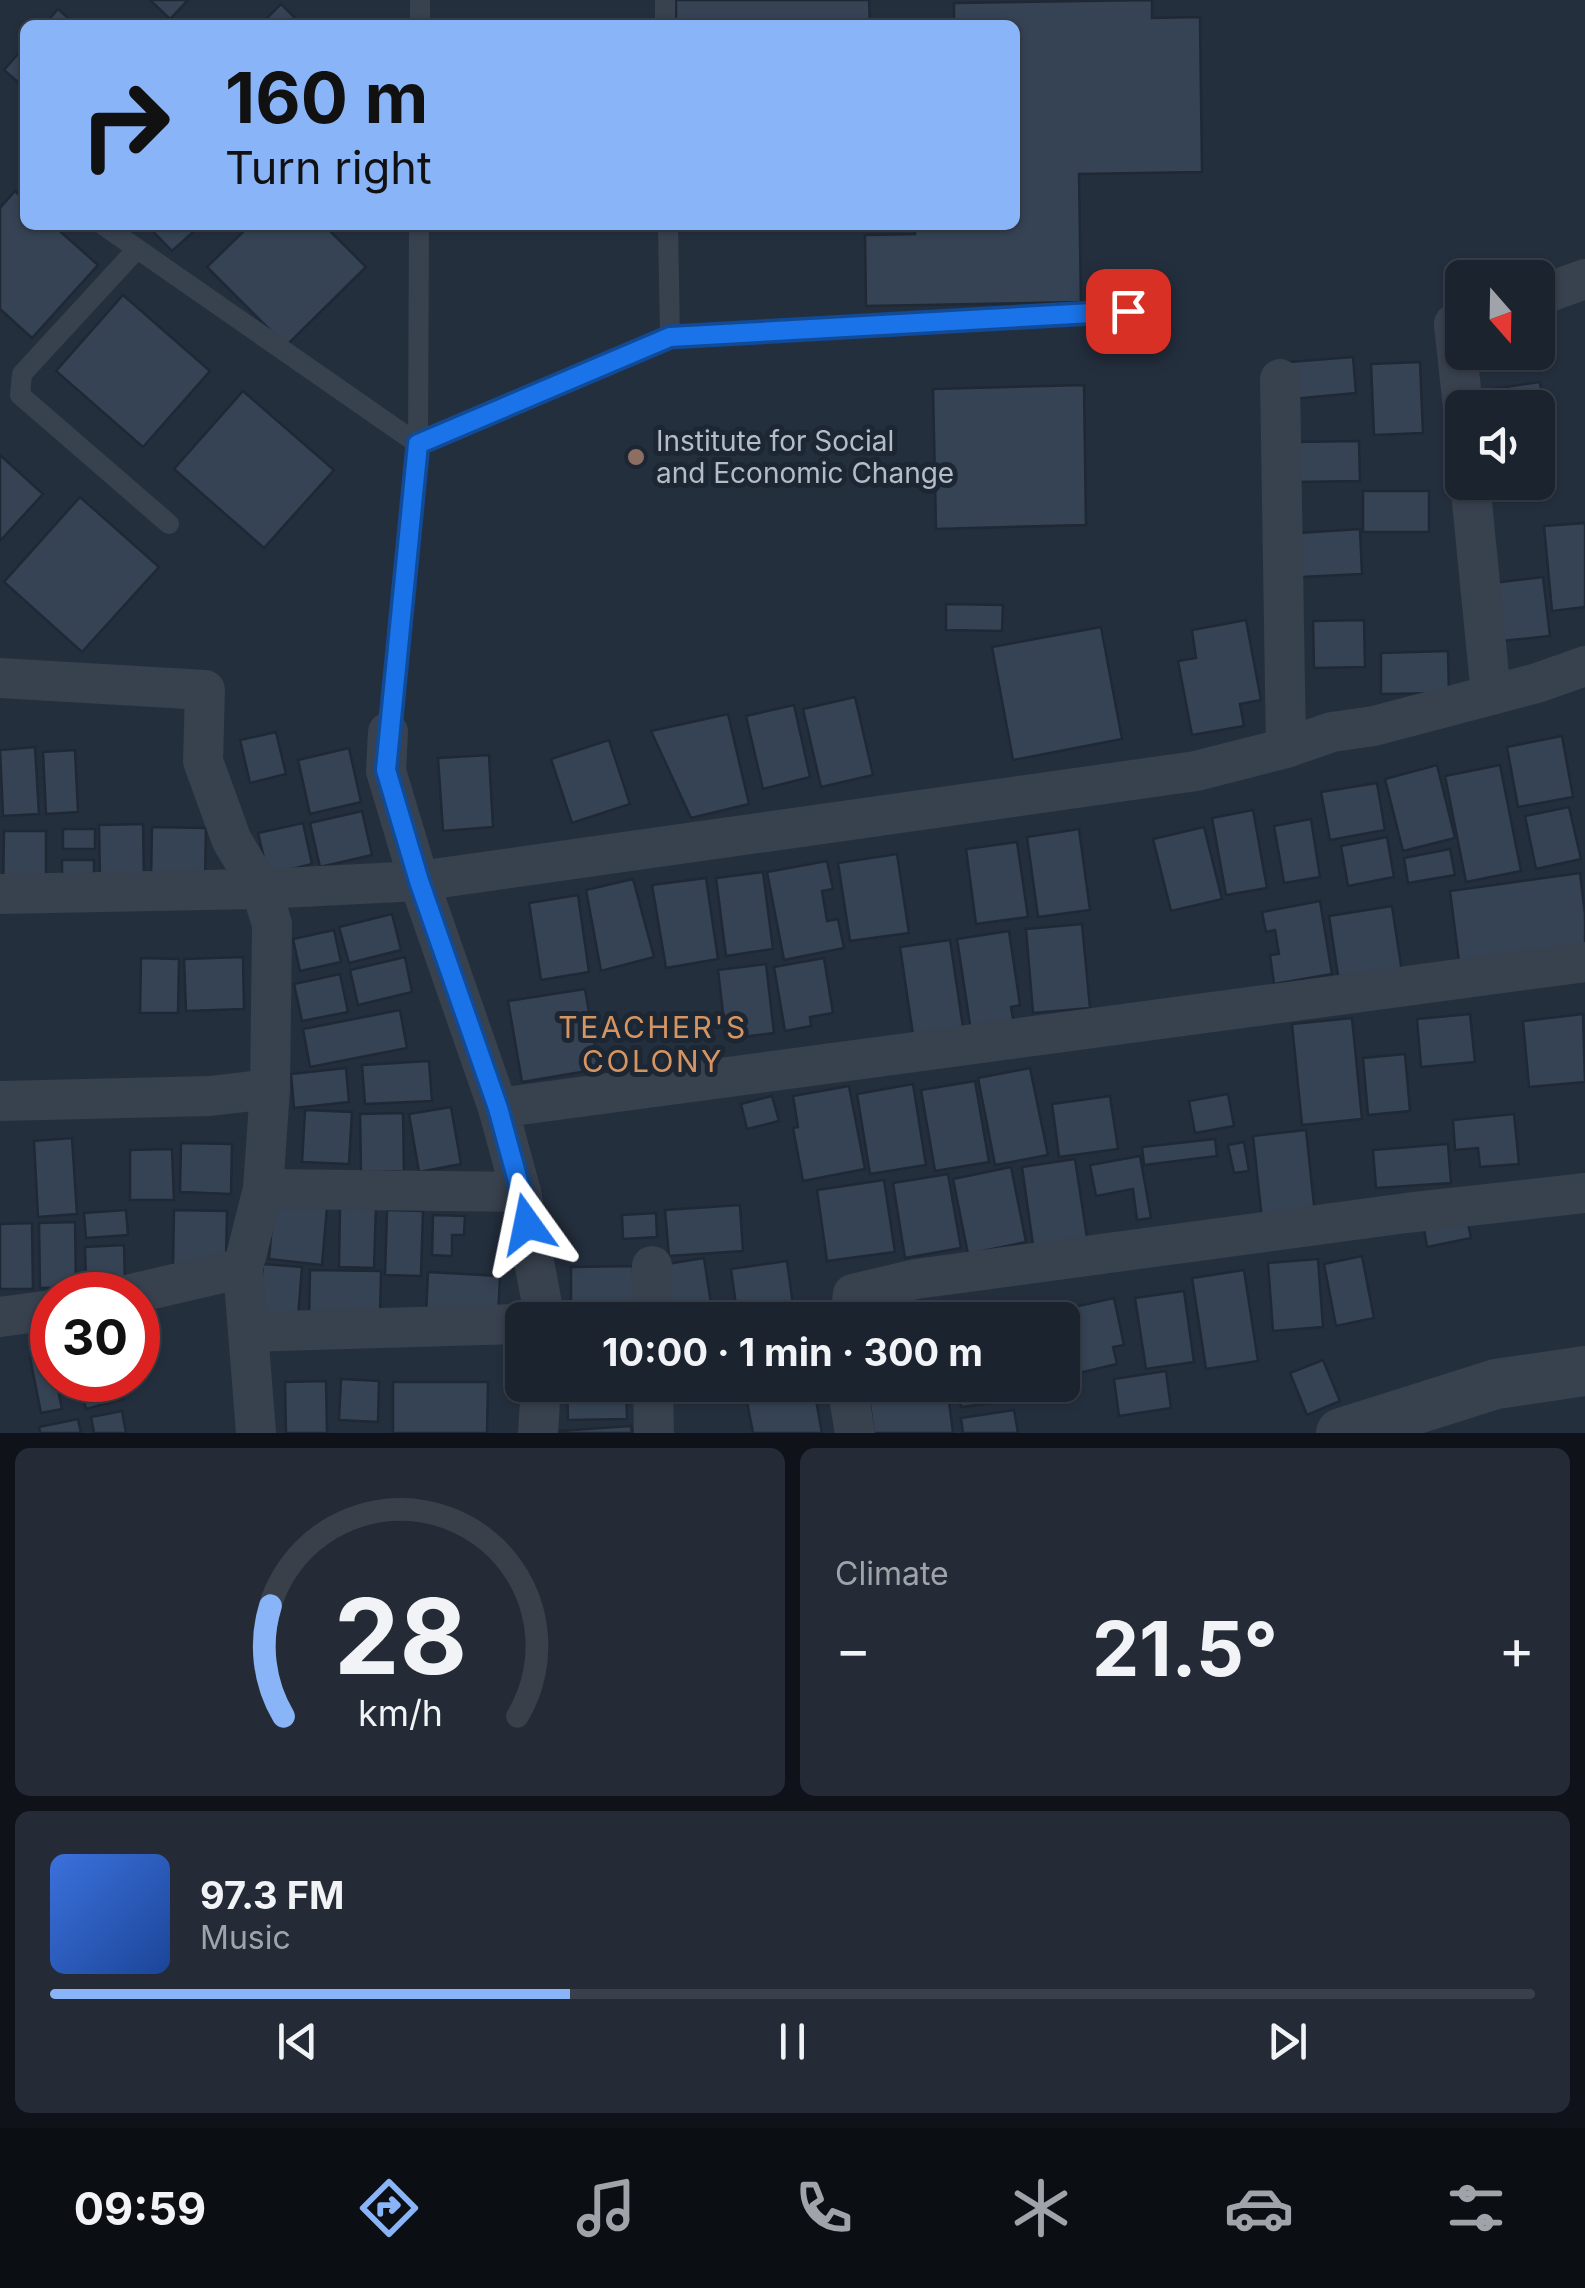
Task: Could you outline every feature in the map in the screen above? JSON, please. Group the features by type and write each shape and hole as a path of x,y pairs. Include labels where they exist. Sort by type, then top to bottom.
{"street":[{"path":"1555,290 1585,280"},
{"path":"1280,379 1286,748"},
{"path":"1472,500 1491,696"},
{"path":"0,894 261,889 419,881 1196,771 1332,732 1374,726 1537,684 1585,666"},
{"path":"0,678 204,690 203,761 232,841 261,889 272,924 270,1090 263,1188 243,1268 256,1433"},
{"path":"388,732 386,770 419,881 498,1108 521,1192 542,1302"},
{"path":"498,1108 1585,962"},
{"path":"0,1101 210,1096 270,1090"},
{"path":"263,1188 521,1192"},
{"path":"853,1302 854,1294 916,1280 1585,1193"},
{"path":"652,1266 652,1302"},
{"path":"160,1287 243,1268"},
{"path":"0,1317 30,1313"},
{"path":"248,1332 505,1324"},
{"path":"1341,1433 1394,1425 1496,1384 1585,1372"},
{"path":"538,1433 541,1402"},
{"path":"653,1402 654,1433"},
{"path":"850,1402 855,1433"}],"lane":[{"path":"110,230 418,444"},
{"path":"388,732 418,444 419,230"},
{"path":"668,230 670,337"},
{"path":"137,249 22,374 20,395 169,524"},
{"path":"418,444 670,337 1128,311"}],"building":[{"path":"150,0 188,0 170,19"},
{"path":"676,0 869,0 870,20 676,20"},
{"path":"1152,0 1152,18 1200,17 1202,172 1079,174 1081,302 866,306 865,235 915,234 915,230 1020,230 1020,20 954,20 954,3"},
{"path":"281,4 297,20 265,20"},
{"path":"58,9 70,20 48,20"},
{"path":"20,52 20,84 4,70"},
{"path":"15,191 20,196 20,230 59,230 98,265 32,338 0,309 0,208"},
{"path":"152,230 195,230 172,251"},
{"path":"245,230 329,230 366,267 286,346 207,267"},
{"path":"123,295 210,371 143,447 56,371"},
{"path":"1353,357 1356,393 1292,399 1289,362"},
{"path":"1420,362 1423,433 1374,435 1371,364"},
{"path":"1540,382 1541,390 1486,390"},
{"path":"1084,385 1086,525 936,529 933,389"},
{"path":"243,391 334,470 264,548 174,469"},
{"path":"1359,441 1360,481 1296,482 1295,442"},
{"path":"0,455 43,494 0,541"},
{"path":"1363,491 1429,491 1429,532 1363,532"},
{"path":"80,497 159,567 82,652 4,582"},
{"path":"1585,523 1585,607 1552,611 1544,526"},
{"path":"1360,529 1362,574 1301,577 1299,533"},
{"path":"1543,577 1550,636 1491,642 1484,584"},
{"path":"946,604 1003,605 1002,631 946,630"},
{"path":"1246,620 1261,700 1240,704 1244,726 1192,735 1178,661 1196,658 1192,630"},
{"path":"1364,620 1365,667 1314,668 1313,621"},
{"path":"1101,627 1122,739 1013,760 992,647"},
{"path":"1448,651 1449,693 1381,694 1381,653"},
{"path":"855,697 873,775 821,787 803,709"},
{"path":"794,705 810,777 763,789 746,716"},
{"path":"728,714 749,804 691,818 651,731"},
{"path":"276,732 286,774 250,783 240,740"},
{"path":"1562,736 1573,797 1518,807 1507,747"},
{"path":"609,740 630,804 572,823 551,759"},
{"path":"35,747 39,814 3,816 0,750"},
{"path":"349,748 361,802 310,814 298,760"},
{"path":"75,750 78,812 46,814 43,752"},
{"path":"489,755 493,827 443,831 438,758"},
{"path":"1437,765 1455,838 1403,851 1385,779"},
{"path":"1500,765 1521,871 1466,882 1445,776"},
{"path":"1377,783 1385,830 1330,840 1321,792"},
{"path":"1569,807 1581,859 1536,869 1525,816"},
{"path":"1253,810 1267,888 1226,895 1212,818"},
{"path":"362,811 372,855 320,867 310,823"},
{"path":"1311,819 1320,877 1284,883 1274,826"},
{"path":"303,823 312,864 268,875 258,833"},
{"path":"143,824 144,878 100,879 99,825"},
{"path":"152,827 206,828 205,881 151,880"},
{"path":"1204,827 1222,899 1171,911 1153,839"},
{"path":"63,829 95,829 95,849 63,849"},
{"path":"1079,829 1090,910 1038,917 1027,837"},
{"path":"4,831 46,831 46,891 3,891"},
{"path":"1387,837 1394,877 1348,886 1341,846"},
{"path":"1017,842 1028,917 976,924 966,849"},
{"path":"1450,849 1455,875 1408,883 1404,858"},
{"path":"897,854 909,933 850,941 838,863"},
{"path":"62,860 94,860 94,886 62,887"},
{"path":"827,861 833,889 822,891 827,921 838,919 844,948 784,960 767,872"},
{"path":"763,872 773,949 726,956 716,878"},
{"path":"1580,873 1585,954 1460,970 1450,891"},
{"path":"706,878 718,959 666,968 652,885"},
{"path":"633,879 654,957 601,971 586,890"},
{"path":"578,895 589,972 541,980 529,903"},
{"path":"1320,901 1332,974 1274,984 1270,955 1279,954 1275,930 1266,932 1262,912"},
{"path":"1392,906 1402,972 1339,982 1329,916"},
{"path":"392,914 401,950 349,963 339,927"},
{"path":"1082,924 1090,1008 1033,1013 1026,929"},
{"path":"334,930 341,962 300,971 293,939"},
{"path":"1009,931 1020,1005 1011,1007 1014,1024 971,1031 957,939"},
{"path":"950,940 963,1027 913,1035 900,947"},
{"path":"243,957 244,1009 186,1011 184,959"},
{"path":"405,957 412,992 358,1005 350,970"},
{"path":"141,958 179,959 178,1013 140,1013"},
{"path":"824,958 833,1013 810,1017 811,1026 785,1031 774,967"},
{"path":"766,964 774,1033 726,1039 718,970"},
{"path":"340,974 348,1012 302,1021 294,984"},
{"path":"585,989 599,1069 522,1082 508,1001"},
{"path":"400,1010 407,1048 310,1067 303,1029"},
{"path":"1470,1014 1475,1062 1421,1067 1417,1019"},
{"path":"1583,1014 1585,1082 1529,1087 1523,1021"},
{"path":"1352,1018 1362,1119 1302,1125 1292,1024"},
{"path":"1405,1054 1410,1111 1368,1115 1363,1058"},
{"path":"429,1061 432,1101 365,1104 362,1065"},
{"path":"346,1068 349,1102 294,1108 291,1074"},
{"path":"1030,1068 1048,1155 995,1165 978,1078"},
{"path":"975,1081 989,1162 935,1171 921,1090"},
{"path":"913,1084 926,1165 870,1174 857,1094"},
{"path":"849,1086 865,1169 803,1181 793,1128 798,1127 793,1096"},
{"path":"1228,1094 1234,1126 1195,1133 1189,1101"},
{"path":"772,1096 779,1121 747,1129 741,1104"},
{"path":"1110,1096 1118,1149 1059,1157 1052,1104"},
{"path":"451,1107 461,1164 419,1172 409,1114"},
{"path":"305,1110 352,1112 349,1164 302,1162"},
{"path":"403,1113 404,1171 361,1172 360,1114"},
{"path":"1514,1114 1519,1164 1480,1167 1478,1148 1455,1150 1453,1120"},
{"path":"1306,1130 1315,1214 1262,1220 1253,1136"},
{"path":"72,1138 77,1214 38,1217 34,1141"},
{"path":"1215,1139 1217,1156 1144,1165 1142,1147"},
{"path":"1244,1142 1249,1171 1234,1173 1228,1145"},
{"path":"181,1143 232,1144 231,1194 180,1192"},
{"path":"1448,1144 1451,1183 1376,1188 1373,1150"},
{"path":"172,1149 174,1200 130,1200 130,1150"},
{"path":"1140,1156 1151,1218 1137,1220 1133,1189 1096,1196 1090,1165"},
{"path":"1075,1159 1088,1244 1034,1252 1022,1167"},
{"path":"1011,1167 1026,1242 968,1254 953,1179"},
{"path":"948,1174 961,1248 905,1258 893,1183"},
{"path":"884,1180 895,1252 827,1261 817,1190"},
{"path":"274,1203 327,1207 322,1265 269,1259"},
{"path":"340,1205 376,1206 374,1268 339,1267"},
{"path":"740,1205 743,1251 669,1256 665,1210"},
{"path":"126,1210 128,1235 86,1238 84,1213"},
{"path":"174,1210 227,1211 226,1260 173,1267"},
{"path":"387,1210 423,1211 421,1276 385,1275"},
{"path":"656,1213 657,1237 623,1239 622,1215"},
{"path":"433,1215 465,1216 464,1235 452,1235 452,1256 432,1255"},
{"path":"1467,1219 1471,1238 1427,1247 1424,1229"},
{"path":"75,1222 76,1272 40,1272 39,1223"},
{"path":"32,1223 30,1289 0,1289 0,1224"},
{"path":"124,1245 125,1272 86,1272 85,1247"},
{"path":"1362,1256 1374,1318 1336,1326 1324,1264"},
{"path":"704,1258 711,1302 667,1302 661,1265"},
{"path":"1318,1259 1323,1327 1273,1331 1268,1263"},
{"path":"787,1261 793,1302 736,1302 731,1269"},
{"path":"263,1264 302,1267 298,1318 259,1315"},
{"path":"633,1266 634,1302 571,1302 571,1267"},
{"path":"310,1270 381,1271 380,1323 309,1322"},
{"path":"1244,1270 1258,1361 1206,1369 1192,1278"},
{"path":"428,1272 500,1276 498,1318 426,1314"},
{"path":"1184,1291 1194,1362 1146,1369 1135,1298"},
{"path":"1114,1298 1124,1345 1113,1347 1117,1364 1080,1373 1080,1306"},
{"path":"1323,1360 1340,1401 1307,1415 1290,1373"},
{"path":"1166,1371 1171,1408 1119,1416 1114,1379"},
{"path":"341,1379 379,1381 378,1422 339,1420"},
{"path":"326,1381 327,1433 286,1433 285,1382"},
{"path":"393,1382 488,1382 487,1433 393,1433"},
{"path":"39,1402 61,1402 62,1409 41,1413"},
{"path":"84,1402 112,1402 86,1409"},
{"path":"567,1402 626,1402 627,1419 568,1420"},
{"path":"747,1402 816,1402 822,1433 753,1433"},
{"path":"869,1402 949,1402 953,1433 874,1433"},
{"path":"960,1402 1000,1402 961,1407"},
{"path":"1014,1410 1018,1433 963,1433 961,1418"},
{"path":"122,1411 126,1433 94,1433 91,1417"},
{"path":"78,1419 81,1433 40,1433 39,1427"},
{"path":"631,1426 632,1433 558,1433 558,1431"}],"place":[{"name":"Institute for Social and Economic Change","path":"636,457"}],"district":[{"name":"TEACHER'S COLONY","path":"653,1044"}],"route":[{"path":"527,1224 498,1108 419,881 386,770 418,444 670,337 1128,311"}]}
